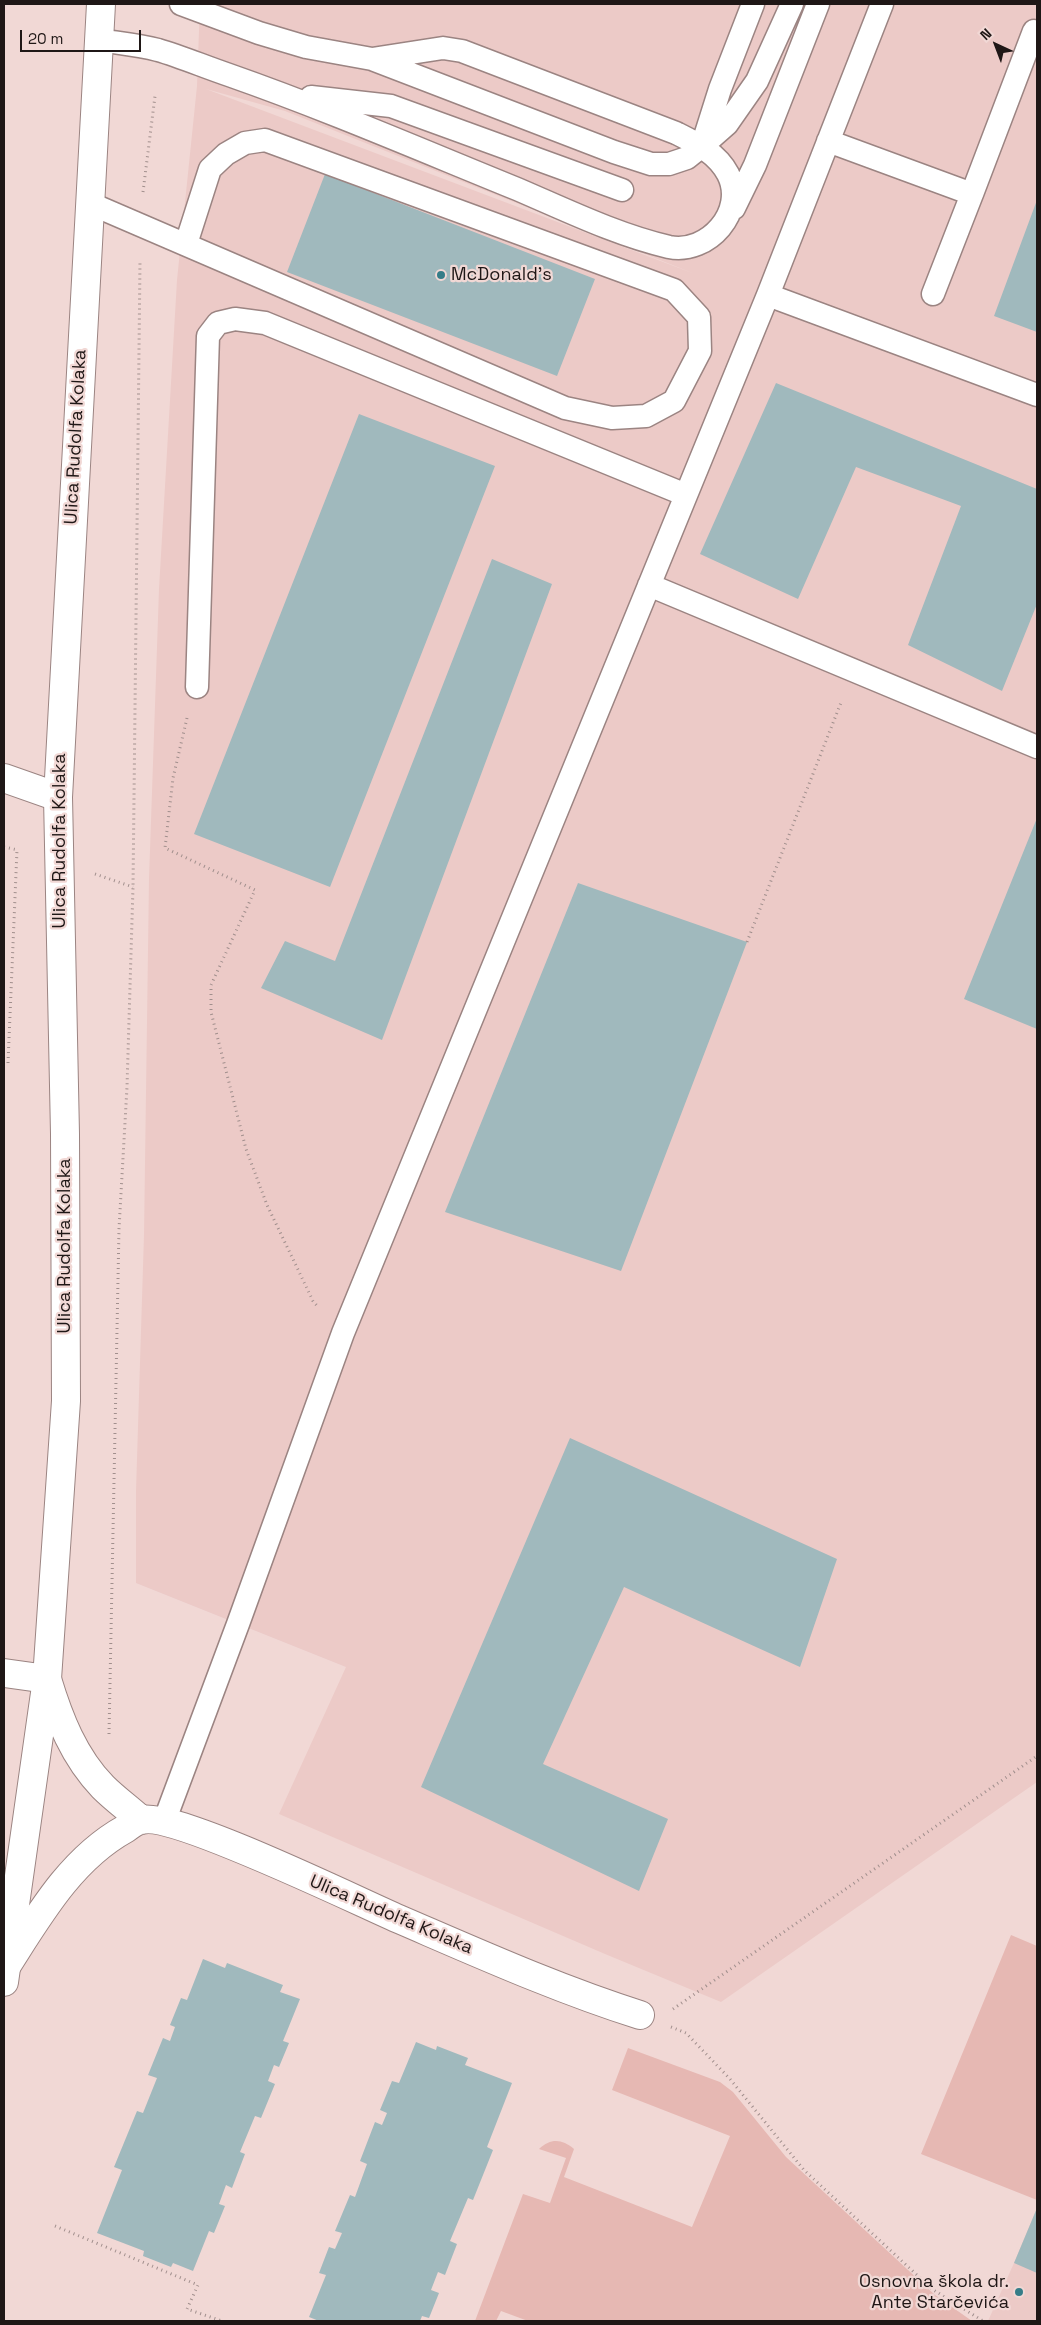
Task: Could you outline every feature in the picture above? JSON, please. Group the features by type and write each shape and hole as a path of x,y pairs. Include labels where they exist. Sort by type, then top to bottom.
{"main road":[{"name":"Ulica Rudolfa Kolaka","path":"5,1973 47,1679 66,1401 65,1134 58,797 101,4"},
{"path":"4,778 58,797"},
{"path":"4,1673 47,1679"},
{"name":"Ulica Rudolfa Kolaka","path":"47,1679 66,1734 84,1764 104,1787 153,1821 219,1840 401,1920 585,1997 652,2019"},
{"name":"Ulica Rudolfa Kolaka","path":"5,1973 56,1891 80,1864 111,1837 153,1821"}],"lane":[{"path":"181,4 259,33 306,47 372,59 614,152 651,164 670,164 687,158 726,124 757,81 792,4"},
{"path":"702,146 720,89 753,4"},
{"path":"99,40 157,50 283,94 613,229 671,247 695,245 714,235 730,216 755,165 818,4"},
{"path":"153,1821 343,1333 768,294 882,4"},
{"path":"933,294 1034,31 1037,32"},
{"path":"372,59 443,48 462,51 668,129 702,146 719,162 728,174 733,189 730,216"},
{"path":"283,94 391,106 622,190"},
{"path":"89,203 565,408 612,418 646,416 674,401 700,351 699,317 674,290 265,140 245,143 226,154 210,170 186,244"},
{"path":"828,140 972,194"},
{"path":"768,294 1037,395"},
{"path":"197,687 208,336 218,323 235,319 265,323 686,495"},
{"path":"649,585 1037,747"}],"path":[{"path":"109,1738 119,1230 127,1087 133,887 140,224 155,96"},
{"path":"747,942 853,670"},
{"path":"197,687 185,722 174,778 165,848 255,890 210,985 211,1012 246,1149 267,1205 313,1302 343,1333"},
{"path":"4,847 26,852"},
{"path":"8,1063 17,850"},
{"path":"91,873 133,887"},
{"path":"673,2010 1037,1756"},
{"path":"652,2019 686,2033 730,2079 804,2170 932,2289 983,2321"},
{"path":"55,2226 198,2285 187,2309 222,2321"}],"shaded area":[{"path":"200,4 1037,4 1037,1782 721,2002 279,1814 346,1667 136,1583 136,1491 144,1235 149,879 159,589 177,280 197,86","holes":["206,89 285,111 695,274"]},
{"path":"1011,1935 1037,1946 1037,2200 921,2154"},
{"path":"628,2048 720,2082 733,2092 786,2157 935,2295 972,2321 528,2321 501,2311 496,2321 475,2321 523,2194 550,2203 566,2158 539,2149 543,2145 556,2141 565,2143 574,2149 564,2177 692,2227 730,2136 612,2090"},
{"name":"Osnovna škola dr. Ante Starčevića","path":"1037,2208 1037,2321 988,2321 1014,2263"}],"building":[{"name":"McDonald's","path":"325,174 595,279 557,376 287,272"},
{"path":"1037,200 1037,332 994,316"},
{"path":"776,383 1037,489 1037,604 1002,691 908,645 961,506 856,467 798,599 700,554"},
{"path":"359,414 495,466 330,887 194,834"},
{"path":"492,559 552,584 382,1040 261,988 285,941 335,961"},
{"path":"1037,818 1037,1029 964,999"},
{"path":"578,883 747,942 621,1271 445,1212"},
{"path":"570,1438 837,1559 800,1667 624,1587 543,1764 668,1819 639,1891 421,1787"},
{"path":"203,1959 225,1968 227,1963 283,1985 280,1992 300,1999 283,2041 289,2043 279,2067 274,2065 268,2081 275,2084 261,2118 255,2116 240,2152 245,2154 232,2188 226,2185 219,2204 225,2206 214,2233 209,2231 193,2271 173,2263 171,2267 143,2256 144,2251 97,2233 122,2170 114,2167 137,2111 143,2113 157,2078 148,2075 163,2038 170,2041 175,2027 170,2025 181,1998 187,2000"},
{"path":"416,2042 436,2050 437,2046 468,2058 465,2065 512,2083 487,2147 493,2150 473,2200 468,2198 450,2241 457,2244 445,2275 438,2272 431,2290 439,2293 429,2318 422,2316 420,2321 319,2321 309,2317 326,2275 319,2273 329,2247 335,2249 342,2233 335,2231 350,2195 355,2197 367,2164 360,2161 375,2122 382,2125 387,2113 380,2110 392,2081 399,2083"},
{"path":"1037,2208 1037,2273 1014,2263"}],"place":[{"name":"McDonald's","path":"441,275"},
{"name":"Osnovna škola dr. Ante Starčevića","path":"1019,2292"}]}
